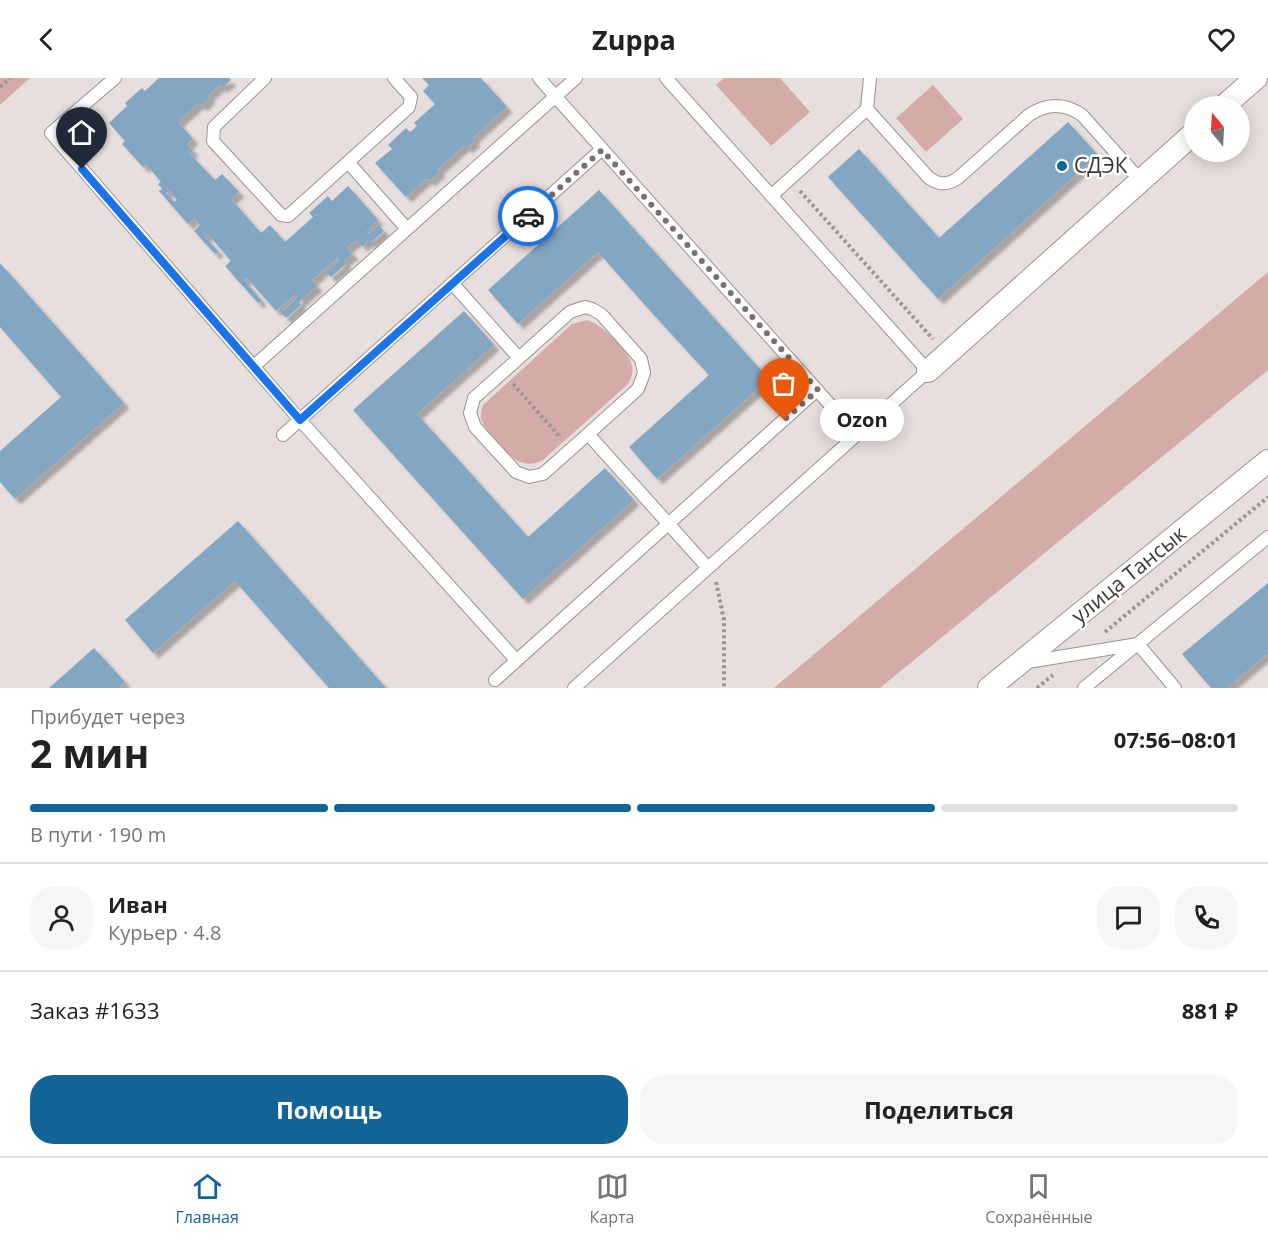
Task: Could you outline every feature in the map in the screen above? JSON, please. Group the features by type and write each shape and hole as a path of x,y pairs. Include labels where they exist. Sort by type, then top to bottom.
{"street":[{"path":"1235,96 1256,78"},
{"path":"928,371 1184,142"},
{"name":"улица Тансык","path":"989,688 1268,461"}],"lane":[{"path":"115,78 51,134 300,420 516,660"},
{"path":"265,78 214,127 213,141 281,215 288,216 409,107 411,97 394,78"},
{"path":"539,78 857,435"},
{"path":"254,366 576,78"},
{"path":"574,688 928,371 666,78"},
{"path":"771,196 867,109 870,78"},
{"path":"867,109 929,178 941,183 948,183 958,178 1029,115 1038,109 1057,105 1073,109 1082,115 1141,181"},
{"path":"283,435 602,150"},
{"path":"348,162 407,229"},
{"path":"452,284 519,358"},
{"path":"577,309 592,309 601,314 641,358 644,373 643,381 638,389 543,474 529,477 516,472 475,427 471,418 471,405 474,398 503,372 570,312 577,309"},
{"path":"495,680 818,390"},
{"path":"588,434 708,568"},
{"path":"1084,688 1268,537"},
{"path":"1021,663 1138,644"},
{"path":"1138,644 1175,688"}],"path":[{"path":"0,87 10,78"},
{"path":"789,179 947,355"},
{"path":"503,372 571,449"},
{"path":"1037,688 1268,497"},
{"path":"708,568 717,584 724,620 724,688"}],"shaded area":[{"path":"0,78 30,78 0,105"},
{"path":"724,78 780,78 810,112 771,146 716,85"},
{"path":"933,85 963,119 926,152 896,118"},
{"path":"1268,272 1268,370 880,688 774,688"},
{"path":"587,320 606,331 624,350 632,365 630,380 543,460 532,464 520,462 504,449 483,424 481,412 483,405 572,324"}],"building":[{"path":"159,78 229,78 231,80 222,88 220,85 208,96 210,98 202,106 199,103 178,122 193,139 187,144 193,151 190,154 215,180 222,174 239,192 231,199 261,233 270,225 285,242 313,217 309,213 328,196 332,201 348,186 378,220 367,231 369,234 379,225 384,231 370,243 368,241 362,246 357,240 347,248 353,254 344,261 346,264 331,277 326,272 339,261 337,258 312,280 317,286 286,318 281,313 298,297 295,295 276,311 247,278 244,280 261,300 258,303 225,266 231,261 208,234 205,237 218,251 215,254 194,231 200,225 194,218 188,224 159,191 162,189 158,184 161,182 147,165 143,167 122,144 125,141 109,123 127,106 125,103 142,88 145,91","holes":["169,190 177,200 174,202 166,193"]},
{"path":"422,78 481,78 507,107 473,138 475,141 467,148 465,145 438,169 440,172 429,181 427,178 406,197 375,163 392,149 388,145 406,128 410,132 417,126 414,123 435,104 423,91 429,85"},
{"path":"1068,122 1098,155 938,299 828,177 859,149 939,238"},
{"path":"599,190 769,379 657,479 629,447 709,375 598,252 518,324 488,290"},
{"path":"0,263 124,403 15,499 0,482 0,451 61,397 0,327"},
{"path":"464,311 494,345 417,414 528,537 605,468 634,500 523,599 353,410"},
{"path":"238,521 386,688 329,688 235,581 153,653 125,620"},
{"path":"1268,583 1268,653 1227,688 1211,688 1182,654"},
{"path":"94,648 125,682 118,688 49,688"}],"way so far":[{"path":"528,216 602,150 818,390 784,420"}],"place":[{"name":"СДЭК","path":"1062,166"},
{"name":"Ozon","path":"784,420"}],"route":[{"path":"82,169 300,420 528,216"}]}
